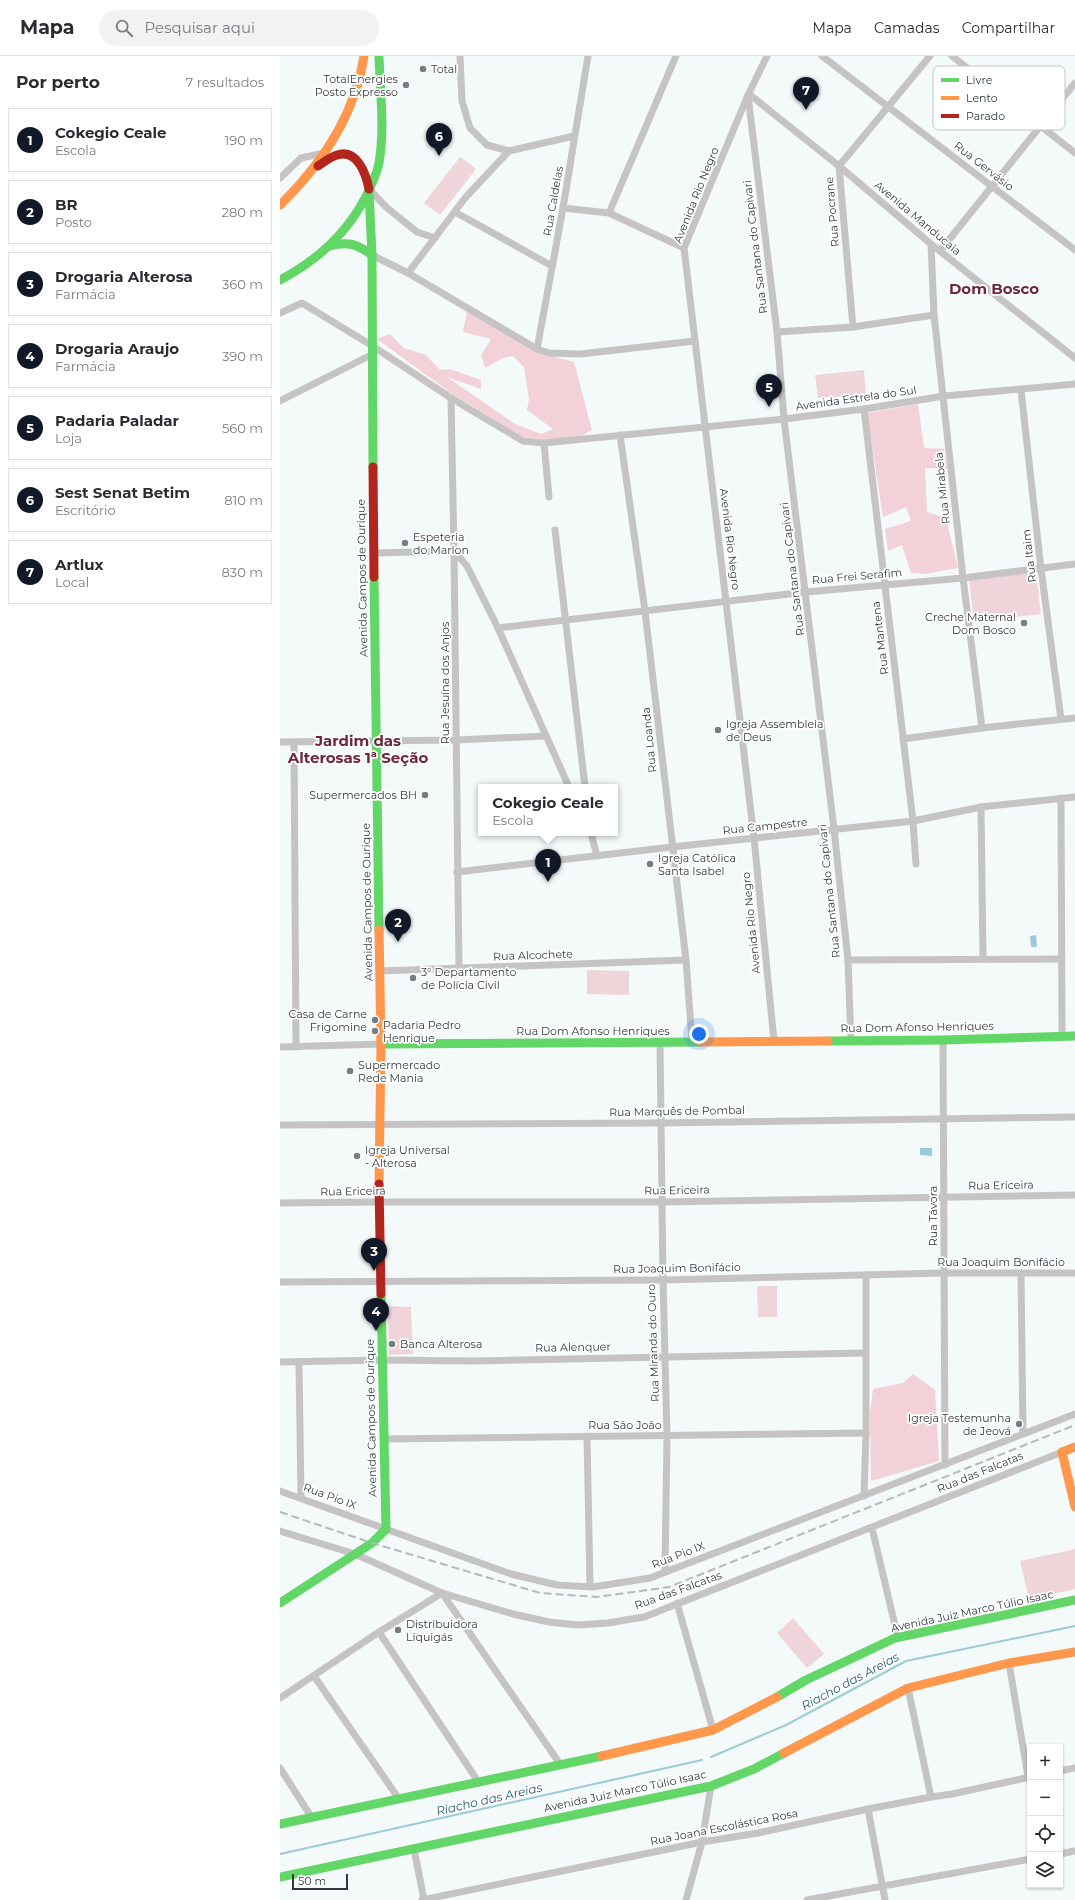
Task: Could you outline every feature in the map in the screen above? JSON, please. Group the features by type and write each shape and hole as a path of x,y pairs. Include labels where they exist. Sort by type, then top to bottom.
{"main road":[{"path":"280,205 302,184 315,168 346,116 363,65 364,56"},
{"name":"Avenida Campos de Ourique","path":"379,56 381,124 379,164 369,189 372,255 371,355 381,1044 379,1202 386,1529"},
{"path":"280,280 296,272 330,246 361,208 369,189 366,175 360,162 353,157 342,153 334,156 315,168"},
{"path":"330,246 346,242 358,244 372,255"},
{"name":"Rua Dom Afonso Henriques","path":"381,1044 944,1040 1075,1036"},
{"name":"Rua das Falcatas","path":"1062,1452 1075,1447"},
{"path":"1062,1452 1075,1507"},
{"path":"280,1603 372,1543 386,1529"},
{"name":"Avenida Juiz Marco Túlio Isaac","path":"280,1824 682,1739 713,1730 765,1704 806,1680 898,1638 1075,1600"},
{"name":"Avenida Juiz Marco Túlio Isaac","path":"280,1877 711,1786 754,1769 908,1688 1009,1664 1075,1652"}],"street":[{"path":"460,56 462,101 470,128 487,145 509,151 574,136"},
{"name":"Rua Caldelas","path":"537,349 563,208 588,56"},
{"path":"609,213 676,56"},
{"name":"Avenida Rio Negro","path":"767,56 749,94 684,248 704,427 754,838 774,1041"},
{"name":"Rua Gervásio","path":"822,56 1075,250"},
{"name":"Rua Pocrane","path":"853,327 839,166 930,56"},
{"path":"952,56 965,66"},
{"path":"1065,96 1075,83"},
{"name":"Avenida Manducaia","path":"749,94 839,166 931,244 1075,358"},
{"name":"Rua Santana do Capivari","path":"749,94 776,332 784,419 834,829 848,960 851,1041"},
{"path":"940,251 1039,130"},
{"path":"1047,130 1075,153"},
{"path":"408,273 465,198 509,151"},
{"path":"280,178 300,158 324,153"},
{"path":"369,189 386,207 417,232 435,238"},
{"path":"563,208 609,213 684,248"},
{"path":"455,212 552,266"},
{"name":"Rua Mirabela","path":"931,244 934,315 963,578 982,728"},
{"path":"372,255 408,273 537,349 549,353 580,354 695,341"},
{"name":"Avenida Estrela do Sul","path":"280,314 302,303 371,345 451,398 523,440 544,443 784,419 864,409 944,396 1075,384"},
{"path":"776,332 853,327 934,315"},
{"path":"280,401 371,355"},
{"name":"Rua Itaim","path":"1021,390 1041,569 1061,719"},
{"name":"Rua Jesuína dos Anjos","path":"451,398 459,968"},
{"name":"Rua Mantena","path":"864,409 913,821 916,864"},
{"name":"Rua Loanda","path":"620,436 645,611 686,960 692,1042"},
{"path":"544,443 549,498"},
{"path":"555,530 586,784"},
{"path":"374,553 454,552 468,566 498,628 568,784"},
{"name":"Rua Frei Serafim","path":"498,628 806,592 963,578 1075,564"},
{"path":"903,739 982,728 1075,718"},
{"path":"280,742 456,740 546,736"},
{"path":"294,742 296,1047"},
{"name":"Rua Campestre","path":"457,872 913,821 982,807 1075,797"},
{"path":"1061,798 1062,1036"},
{"path":"982,807 983,959"},
{"path":"592,836 597,856"},
{"path":"848,960 1061,959"},
{"name":"Rua Alcochete","path":"380,971 686,960"},
{"name":"Rua Távora","path":"944,1040 943,1273 945,1464"},
{"name":"Rua Miranda do Ouro","path":"660,1042 662,1280 667,1436 665,1572"},
{"name":"Rua Dom Afonso Henriques","path":"280,1047 381,1044"},
{"name":"Rua Marquês de Pombal","path":"280,1125 661,1123 1075,1117"},
{"name":"Rua Ericeira","path":"280,1204 379,1202 662,1202 1075,1195"},
{"name":"Rua Joaquim Bonifácio","path":"280,1282 662,1280 943,1273 1075,1273"},
{"path":"1021,1273 1023,1433"},
{"path":"864,1496 866,1433 866,1275"},
{"name":"Rua Alenquer","path":"280,1362 382,1360 472,1361 866,1353"},
{"path":"299,1362 300,1497"},
{"name":"Rua Pio IX","path":"280,1491 512,1574 557,1585 590,1586 643,1579 665,1572 1075,1414"},
{"name":"Rua São João","path":"384,1439 866,1433"},
{"path":"587,1436 590,1586"},
{"name":"Rua das Falcatas","path":"280,1531 355,1554 442,1594 513,1614 549,1622 578,1624 608,1623 644,1617 1062,1452"},
{"path":"872,1528 898,1638"},
{"path":"280,1698 379,1632 442,1594 560,1764"},
{"path":"678,1603 713,1730"},
{"path":"379,1632 479,1783"},
{"path":"1009,1664 1027,1766"},
{"path":"314,1676 399,1799"},
{"path":"908,1688 931,1797"},
{"path":"280,1768 312,1818"},
{"path":"1063,1770 1075,1768"},
{"name":"Rua Joana Escolástica Rosa","path":"423,1900 702,1842 758,1833 868,1809 952,1794 1027,1777"},
{"path":"686,1900 702,1842 711,1786"},
{"path":"868,1809 885,1900"},
{"path":"414,1849 423,1900"},
{"path":"1063,1853 1075,1851"},
{"path":"807,1900 1027,1860"}],"shaded area":[{"path":"460,157 476,169 440,215 424,203"},
{"path":"467,311 505,334 531,347 574,362 592,430 581,436 551,440 523,437 455,396 377,339 390,334 404,348 426,355 439,369 450,369 481,380 481,389 447,377 515,424 541,434 553,429 527,410 529,399 524,367 513,356 503,358 485,368 481,355 491,339 463,332"},
{"path":"864,370 866,395 818,398 815,375"},
{"path":"918,404 924,448 944,449 947,469 925,468 927,512 946,518 958,568 925,574 911,573 902,545 888,551 885,529 911,521 906,507 883,517 867,413"},
{"path":"1036,572 1041,614 974,622 969,580"},
{"path":"587,970 629,971 629,995 587,994"},
{"path":"757,1286 777,1286 777,1317 758,1317"},
{"path":"388,1306 411,1307 413,1354 389,1355"},
{"path":"913,1374 935,1390 939,1461 871,1481 870,1413 873,1389 903,1383"},
{"path":"1075,1549 1075,1589 1029,1599 1020,1561"},
{"path":"793,1618 824,1654 807,1668 777,1633"}],"water":[{"path":"1036,935 1037,947 1031,947 1030,936"},
{"path":"920,1148 932,1148 932,1156 920,1155"}],"waterway":[{"name":"Riacho das Areias","path":"711,1757 786,1725 906,1661 1075,1626"},
{"name":"Riacho das Areias","path":"280,1854 702,1760"}],"railway":[{"path":"280,1512 372,1543 540,1593 597,1597 669,1587 1075,1425"}],"traffic: fast":[{"path":"280,280 308,263 333,242 354,217 370,188 378,169 382,136 379,56"},
{"path":"369,192 372,255 373,467"},
{"path":"330,246 336,244 352,244 362,248 372,255"},
{"path":"374,577 379,930"},
{"path":"828,1041 943,1040 1075,1036"},
{"path":"381,1044 700,1042"},
{"path":"280,1603 372,1543 386,1529 381,1294"},
{"path":"777,1697 806,1680 895,1638 1075,1600"},
{"path":"280,1877 711,1786 754,1769 784,1753"},
{"path":"280,1824 602,1756"}],"traffic: slow":[{"path":"280,205 310,173 323,155 345,118 360,78 364,56"},
{"path":"379,930 381,1044 379,1184"},
{"path":"700,1042 828,1041"},
{"path":"1075,1447 1062,1452 1075,1507"},
{"path":"784,1753 908,1688 1009,1663 1075,1652"},
{"path":"602,1756 713,1730 777,1697"}],"traffic: jam":[{"path":"318,166 329,158 337,155 350,155 363,170 369,189"},
{"path":"373,467 374,577"},
{"path":"379,1184 381,1294"}],"place":[{"name":"Total","path":"423,69"},
{"name":"TotalEnergies Posto Expresso","path":"406,85"},
{"name":"Artlux","path":"806,110"},
{"name":"Sest Senat Betim","path":"439,156"},
{"name":"Padaria Paladar","path":"769,407"},
{"name":"Espeteria do Marlon","path":"405,543"},
{"name":"Creche Maternal Dom Bosco","path":"1024,623"},
{"name":"Igreja Assembleia de Deus","path":"718,730"},
{"name":"Supermercados BH","path":"425,795"},
{"name":"Igreja Católica Santa Isabel","path":"650,864"},
{"name":"Cokegio Ceale","path":"548,882"},
{"name":"BR","path":"398,942"},
{"name":"3° Departamento de Polícia Civil","path":"413,978"},
{"name":"Casa de Carne Frigomine","path":"375,1020"},
{"name":"Padaria Pedro Henrique","path":"375,1031"},
{"name":"Supermercado Rede Mania","path":"350,1071"},
{"name":"Igreja Universal - Alterosa","path":"357,1156"},
{"name":"Drogaria Alterosa","path":"374,1271"},
{"name":"Drogaria Araujo","path":"376,1331"},
{"name":"Banca Alterosa","path":"392,1344"},
{"name":"Igreja Testemunha de Jeová","path":"1019,1424"},
{"name":"Distribuidora Liquigás","path":"398,1630"}],"district":[{"name":"Dom Bosco","path":"994,288"},
{"name":"Jardim das Alterosas 1ª Seção","path":"358,748"}]}
